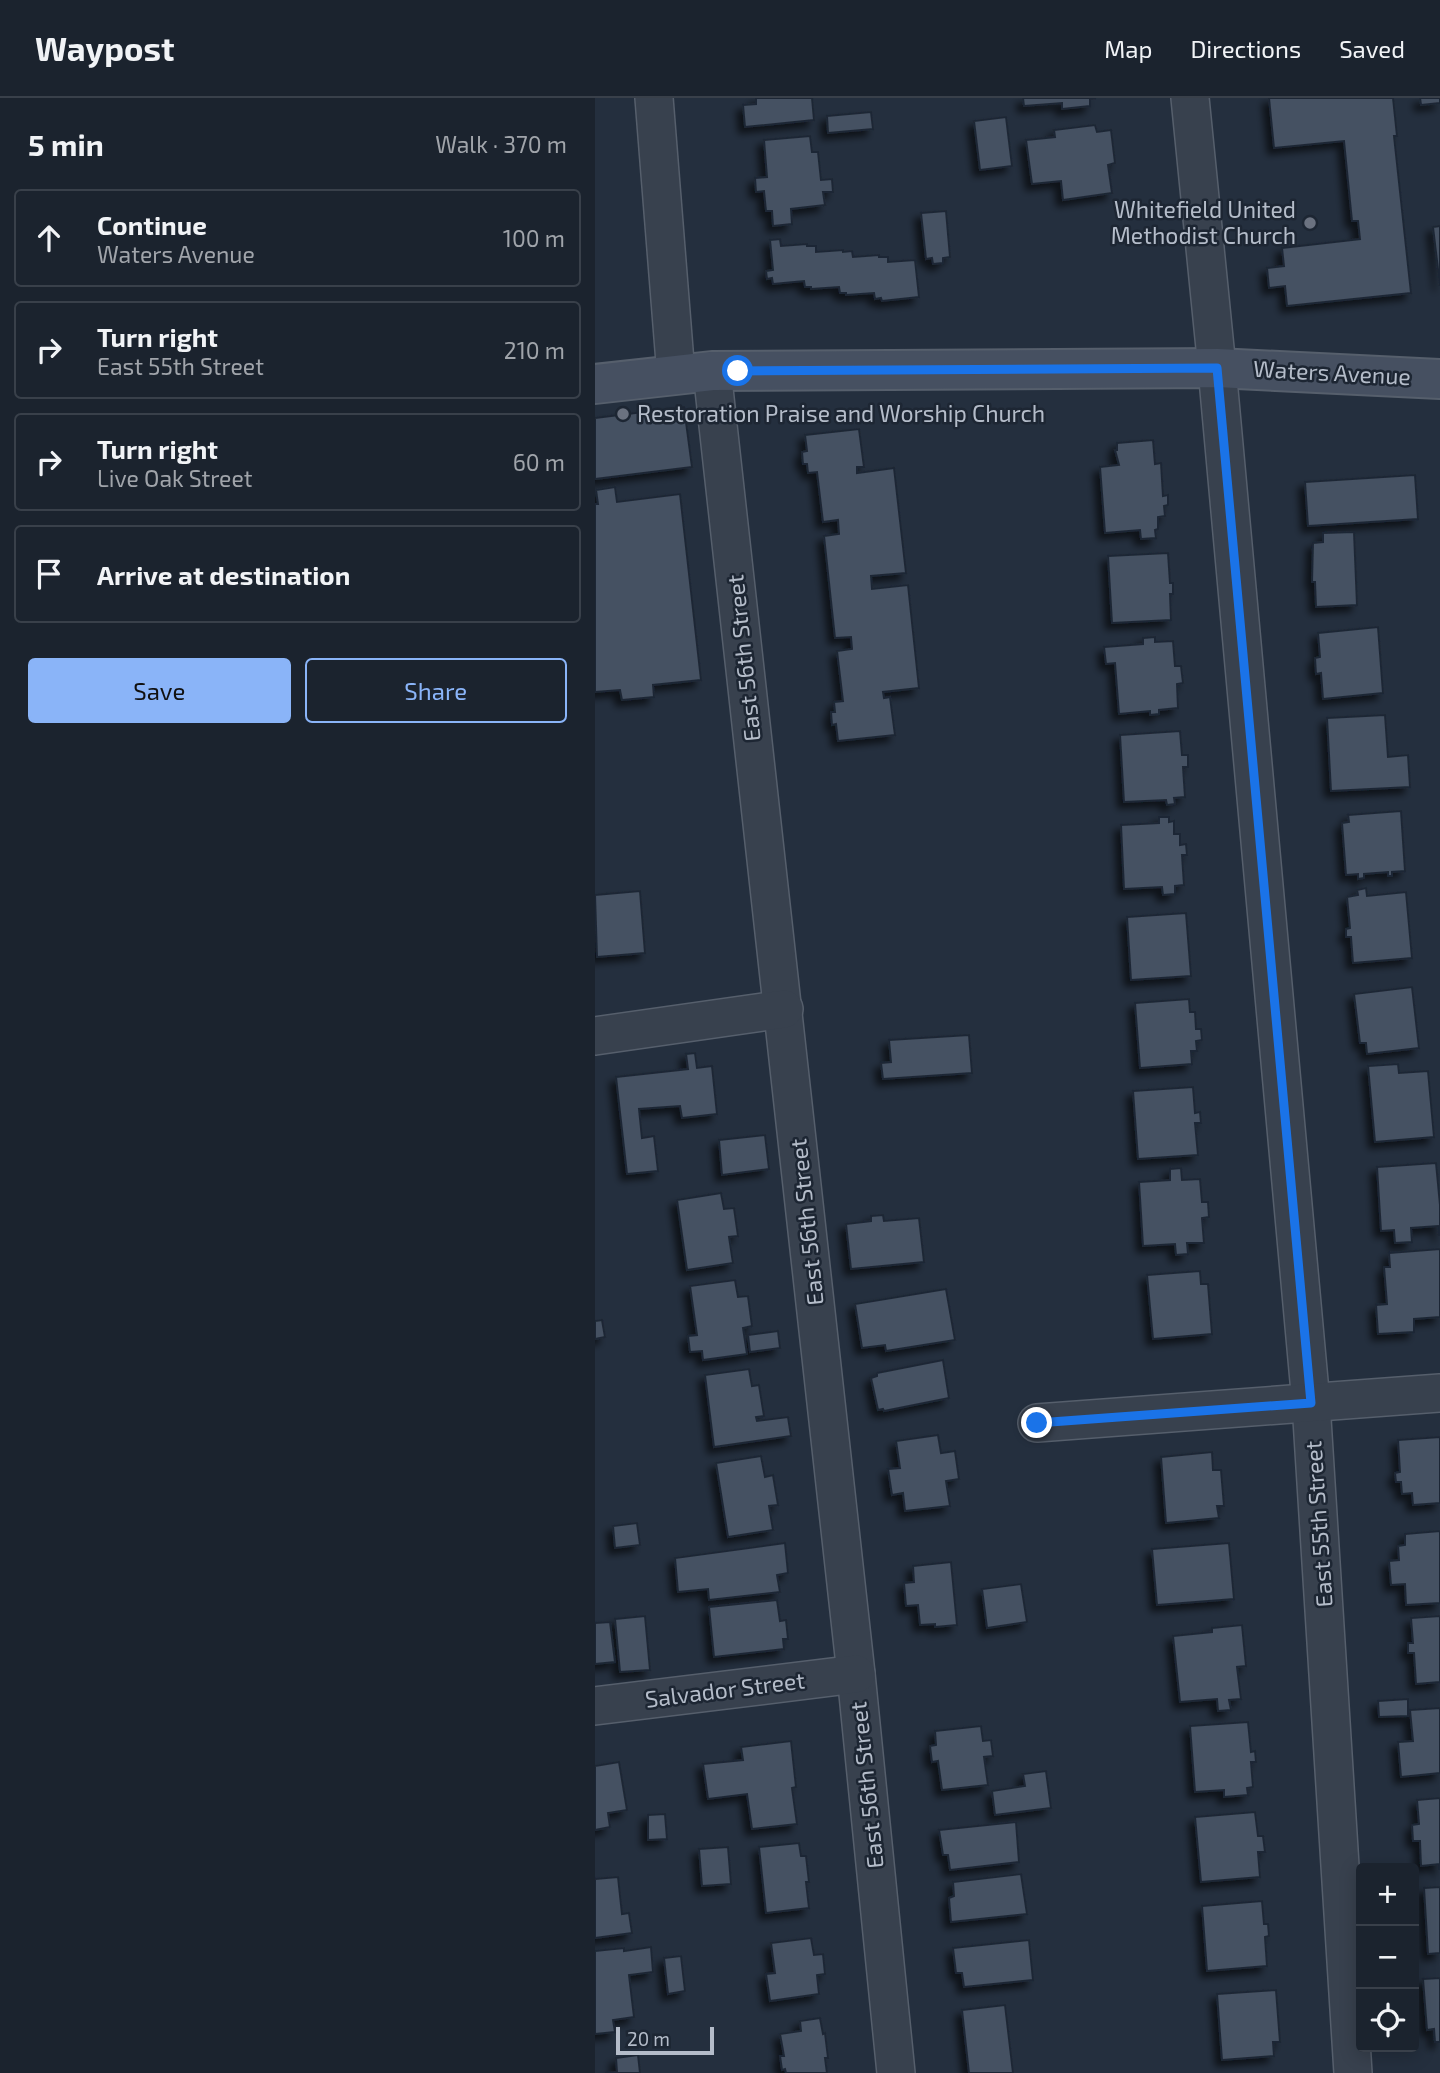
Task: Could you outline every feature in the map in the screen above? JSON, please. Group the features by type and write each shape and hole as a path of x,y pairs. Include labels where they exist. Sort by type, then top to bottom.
{"main road":[{"name":"Waters Avenue","path":"595,384 694,373 1217,368 1440,379"}],"street":[{"name":"East 56th Street","path":"654,98 783,1009 856,1674 896,2073"},
{"name":"East 55th Street","path":"1190,98 1311,1403 1353,2073"},
{"path":"595,1036 783,1009"},
{"path":"1037,1423 1440,1394"},
{"name":"Salvador Street","path":"595,1706 856,1674"}],"building":[{"path":"756,98 812,98 814,120 745,127 743,105 756,104"},
{"path":"1023,98 1096,98 1090,99 1090,106 1062,109 1062,103 1024,106"},
{"path":"1269,98 1393,98 1397,136 1394,136 1411,293 1287,306 1285,286 1269,288 1267,268 1284,266 1282,248 1360,239 1358,221 1352,221 1344,141 1274,148"},
{"path":"1420,98 1440,98 1440,103 1421,105"},
{"path":"871,112 873,129 828,133 827,116"},
{"path":"1006,117 1012,166 980,170 974,121"},
{"path":"1095,125 1097,132 1111,130 1115,163 1108,165 1112,193 1063,200 1061,181 1032,184 1026,140 1055,137 1054,130"},
{"path":"810,136 812,152 818,152 821,180 832,179 833,192 823,192 825,205 791,209 792,224 773,226 772,211 766,211 764,191 756,192 755,178 767,177 764,140"},
{"path":"946,211 950,257 943,258 943,263 933,264 932,258 926,259 921,213"},
{"path":"1440,226 1440,286 1433,227"},
{"path":"780,239 781,246 807,244 816,246 816,252 852,251 853,257 879,255 888,257 888,262 915,260 919,297 882,301 881,298 875,299 874,293 846,295 840,293 839,287 811,289 805,287 804,281 773,284 772,278 767,279 766,271 773,270 770,240"},
{"path":"684,407 692,467 595,479 595,418"},
{"path":"859,429 864,467 857,467 857,473 894,468 906,573 871,576 872,589 908,585 919,688 883,692 884,698 890,697 895,735 838,741 831,712 835,712 834,702 843,701 837,651 852,649 851,637 835,638 824,536 839,534 838,520 823,522 817,472 808,473 807,464 803,464 802,452 807,451 805,435"},
{"path":"1153,440 1155,464 1161,463 1163,496 1168,495 1168,505 1164,506 1165,516 1158,517 1156,538 1141,539 1140,530 1105,533 1100,467 1119,465 1115,450 1117,443"},
{"path":"1415,475 1418,519 1308,526 1305,482"},
{"path":"615,487 617,502 680,494 701,680 653,685 654,697 622,700 620,690 595,692 596,490"},
{"path":"1354,532 1357,605 1316,607 1315,582 1312,582 1313,543 1323,542 1323,533"},
{"path":"1168,553 1170,583 1173,583 1173,594 1170,594 1171,620 1112,623 1108,556"},
{"path":"1378,627 1383,693 1323,699 1321,673 1316,674 1315,658 1320,657 1318,633"},
{"path":"1155,637 1155,642 1173,641 1175,666 1181,666 1183,683 1177,684 1178,708 1159,710 1159,714 1150,715 1150,711 1119,714 1115,663 1106,664 1104,647 1143,644 1143,638"},
{"path":"1385,715 1388,757 1408,755 1410,787 1331,791 1327,718"},
{"path":"1180,731 1182,755 1188,755 1188,767 1183,767 1185,797 1174,798 1175,804 1167,805 1166,800 1124,802 1120,735"},
{"path":"1401,811 1405,871 1392,872 1392,876 1388,876 1388,872 1364,874 1364,878 1358,879 1358,874 1346,875 1342,823 1349,822 1348,815"},
{"path":"1159,817 1169,817 1169,822 1174,821 1174,834 1180,834 1180,845 1186,844 1187,855 1182,855 1184,885 1175,886 1175,894 1163,895 1162,887 1124,889 1121,825 1159,823"},
{"path":"1366,888 1367,896 1406,892 1412,958 1353,963 1351,937 1346,937 1346,929 1350,928 1347,897 1358,895 1357,890"},
{"path":"640,891 645,953 597,957 595,895"},
{"path":"1186,913 1191,976 1131,980 1127,917"},
{"path":"1412,987 1419,1048 1367,1054 1366,1043 1360,1043 1354,994"},
{"path":"1189,999 1190,1012 1195,1012 1196,1029 1201,1029 1202,1040 1196,1041 1197,1051 1191,1051 1192,1064 1140,1068 1135,1003"},
{"path":"969,1035 972,1073 883,1079 881,1063 891,1062 889,1040"},
{"path":"695,1053 697,1068 712,1066 717,1114 682,1118 680,1106 639,1109 642,1138 654,1136 658,1171 627,1174 616,1077 688,1069 686,1054"},
{"path":"1398,1064 1399,1073 1428,1071 1434,1137 1375,1142 1368,1066"},
{"path":"1193,1087 1195,1113 1200,1112 1201,1123 1195,1123 1198,1155 1138,1159 1133,1091"},
{"path":"765,1135 769,1169 722,1175 719,1140"},
{"path":"1436,1163 1440,1235 1438,1226 1411,1228 1412,1242 1395,1243 1394,1230 1381,1231 1377,1167"},
{"path":"1181,1168 1182,1180 1200,1179 1202,1202 1208,1202 1209,1217 1202,1218 1204,1243 1187,1243 1188,1254 1176,1255 1175,1244 1143,1246 1139,1182 1170,1180 1170,1169"},
{"path":"721,1193 724,1209 734,1208 738,1236 729,1237 733,1263 687,1270 677,1200"},
{"path":"883,1215 884,1221 919,1218 924,1262 851,1269 846,1224 871,1221 871,1216"},
{"path":"1440,1249 1440,1317 1414,1319 1414,1332 1378,1334 1376,1305 1387,1304 1384,1267 1390,1267 1389,1253"},
{"path":"1200,1271 1201,1284 1208,1284 1212,1334 1153,1339 1147,1275"},
{"path":"735,1280 738,1297 748,1296 752,1326 743,1328 747,1354 703,1360 702,1351 690,1352 688,1336 697,1335 690,1286"},
{"path":"946,1289 955,1340 886,1351 885,1345 862,1348 855,1304"},
{"path":"602,1320 605,1337 595,1339 595,1321"},
{"path":"778,1331 780,1348 750,1352 748,1335"},
{"path":"943,1360 949,1398 878,1410 871,1378 877,1376 877,1373"},
{"path":"749,1369 752,1386 759,1385 764,1416 756,1417 757,1421 788,1417 791,1436 714,1447 705,1375"},
{"path":"938,1435 941,1453 955,1451 959,1479 946,1481 950,1506 905,1511 903,1493 892,1495 888,1469 900,1468 896,1441"},
{"path":"1440,1437 1440,1503 1413,1505 1412,1493 1402,1494 1401,1482 1396,1482 1395,1473 1400,1472 1398,1440"},
{"path":"1212,1452 1213,1470 1221,1470 1224,1506 1217,1506 1219,1518 1166,1523 1161,1457"},
{"path":"761,1456 765,1477 773,1475 778,1505 769,1506 773,1530 728,1537 716,1463"},
{"path":"637,1523 640,1545 615,1548 613,1526"},
{"path":"1440,1531 1440,1603 1406,1605 1405,1584 1391,1585 1389,1561 1399,1560 1398,1546 1405,1545 1405,1534"},
{"path":"785,1543 788,1573 777,1575 780,1592 709,1600 708,1589 678,1592 675,1558"},
{"path":"1229,1543 1234,1599 1157,1605 1152,1549"},
{"path":"951,1562 957,1625 920,1625 918,1605 906,1606 904,1583 914,1582 913,1566"},
{"path":"1021,1584 1027,1622 987,1628 982,1589"},
{"path":"777,1600 780,1621 786,1620 788,1639 783,1639 784,1649 714,1657 709,1607"},
{"path":"645,1616 650,1670 620,1672 615,1619"},
{"path":"1440,1616 1440,1682 1416,1684 1414,1653 1408,1653 1408,1643 1413,1643 1411,1618"},
{"path":"610,1622 615,1662 595,1664 595,1623"},
{"path":"1242,1625 1246,1666 1237,1667 1241,1699 1229,1700 1231,1710 1218,1711 1217,1699 1180,1702 1173,1636 1212,1632 1212,1628"},
{"path":"1408,1699 1408,1716 1379,1717 1378,1701"},
{"path":"1440,1708 1440,1773 1401,1777 1398,1742 1413,1741 1410,1710"},
{"path":"1248,1722 1251,1752 1255,1751 1256,1762 1251,1762 1253,1787 1247,1788 1248,1795 1224,1797 1224,1790 1195,1792 1190,1726"},
{"path":"981,1726 983,1741 991,1740 993,1756 984,1757 988,1785 942,1790 938,1761 932,1762 930,1746 936,1745 935,1731"},
{"path":"791,1741 796,1787 792,1788 797,1824 752,1829 747,1794 708,1799 703,1764 743,1760 741,1747"},
{"path":"619,1762 627,1810 608,1813 610,1827 595,1830 595,1766"},
{"path":"1046,1771 1051,1808 995,1815 992,1791 1025,1786 1023,1774"},
{"path":"1440,1798 1439,1869 1439,1864 1421,1866 1420,1841 1413,1841 1412,1825 1419,1824 1417,1800"},
{"path":"1255,1812 1258,1836 1263,1836 1265,1852 1258,1852 1260,1877 1201,1882 1195,1817"},
{"path":"665,1814 667,1839 648,1840 648,1815"},
{"path":"1016,1822 1019,1862 950,1870 948,1855 943,1855 939,1830"},
{"path":"799,1843 801,1856 806,1856 809,1908 766,1913 759,1847"},
{"path":"728,1847 731,1884 702,1886 699,1849"},
{"path":"1021,1874 1027,1914 951,1922 949,1898 954,1896 953,1882"},
{"path":"618,1877 622,1914 629,1913 632,1933 595,1938 595,1879"},
{"path":"1440,1887 1440,1953 1428,1954 1424,1888"},
{"path":"1262,1901 1264,1924 1268,1924 1269,1936 1265,1937 1267,1966 1207,1971 1202,1906"},
{"path":"811,1938 814,1955 823,1954 825,1974 817,1975 819,1994 770,2001 766,1974 775,1973 771,1943"},
{"path":"1029,1940 1033,1980 964,1987 962,1973 956,1973 953,1948"},
{"path":"651,1947 653,1972 629,1975 634,2017 613,2020 615,2032 595,2034 595,1951"},
{"path":"681,1956 685,1991 668,1994 664,1958"},
{"path":"1440,1978 1440,2042 1435,2042 1434,2029 1427,2030 1423,1979"},
{"path":"1276,1990 1280,2042 1273,2042 1274,2056 1222,2060 1217,1994"},
{"path":"1005,2005 1013,2073 969,2073 962,2010"},
{"path":"820,2018 823,2034 825,2033 827,2073 786,2073 785,2069 782,2070 780,2056 784,2056 780,2034 801,2031 800,2021"},
{"path":"638,2055 640,2073 606,2073 617,2072 616,2058"}],"place":[{"name":"Whitefield United Methodist Church","path":"1310,223"},
{"name":"Restoration Praise and Worship Church","path":"623,414"}],"route":[{"path":"738,371 1217,368 1311,1403 1037,1423"}]}
